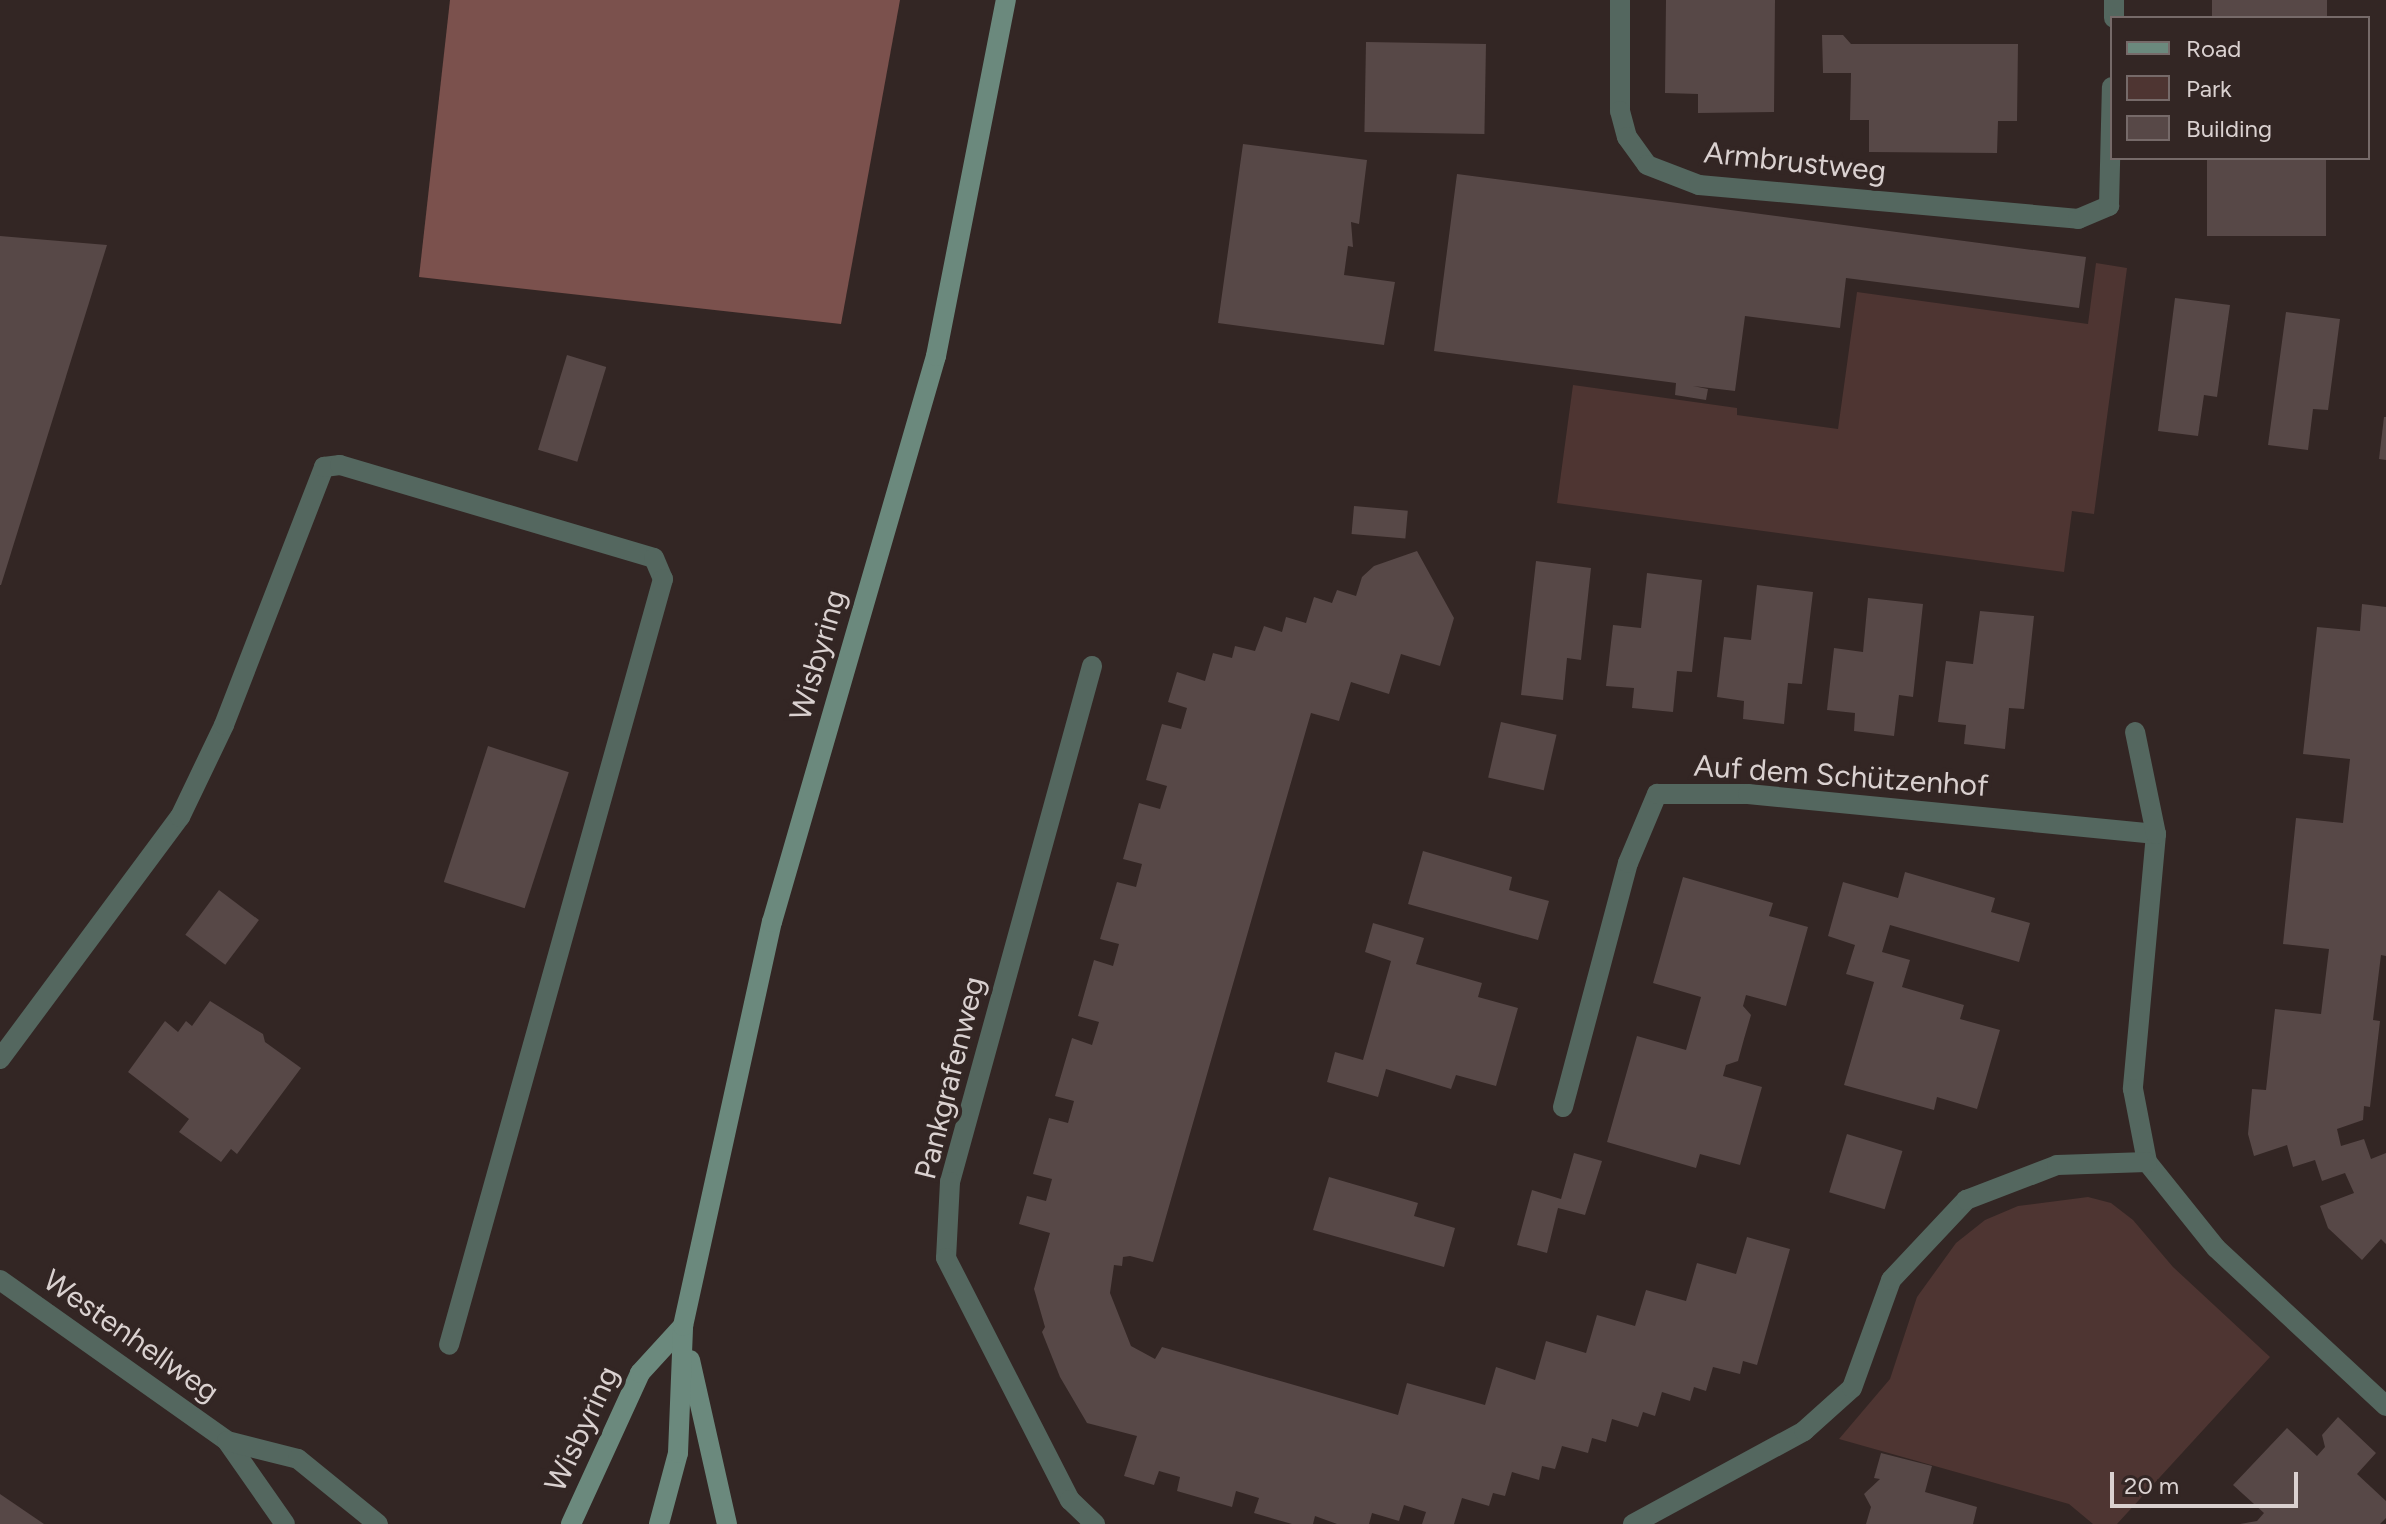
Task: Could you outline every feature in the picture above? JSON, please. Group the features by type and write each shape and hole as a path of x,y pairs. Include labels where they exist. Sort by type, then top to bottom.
{"main road":[{"name":"Wisbyring","path":"659,1524 678,1453 683,1326 772,922 936,356 1006,0"},
{"name":"Wisbyring","path":"571,1524 640,1373 683,1326"},
{"path":"683,1326 727,1524"}],"street":[{"name":"Armbrustweg","path":"1620,0 1620,111 1627,137 1647,165 1699,185 2078,219 2109,206 2110,160"},
{"path":"0,1059 180,817 224,725 324,467 340,465 641,550 654,558 663,579 449,1345"},
{"name":"Pankgrafenweg","path":"1092,666 950,1182 946,1258 1070,1500 1095,1524"},
{"path":"2135,732 2156,834 2133,1089 2147,1162 2216,1248 2386,1406"},
{"name":"Auf dem Schützenhof","path":"1563,1107 1628,863 1657,794 1748,794 2156,834"},
{"path":"1633,1524 1804,1431 1852,1388 1891,1280 1966,1200 2057,1165 2147,1162"},
{"name":"Westenhellweg","path":"0,1280 227,1441 285,1524"},
{"name":"Westenhellweg","path":"227,1441 298,1459 378,1524"}],"green space":[{"path":"2096,263 2127,268 2094,514 2072,511 2064,572 1557,503 1573,385 1737,408 1737,415 1838,429 1857,292 2088,324"},
{"path":"2088,1197 2111,1203 2133,1220 2173,1267 2270,1357 2117,1524 2093,1524 2069,1504 1839,1439 1890,1379 1917,1297 1956,1243 1985,1220 2018,1206"}],"shaded area":[{"path":"450,0 900,0 841,324 419,277"}],"building":[{"path":"1666,0 1775,0 1774,112 1698,113 1698,94 1665,93"},
{"path":"2212,0 2327,0 2327,16 2212,16"},
{"path":"1822,35 1843,35 1851,44 2018,44 2017,121 1998,121 1997,153 1869,152 1869,120 1850,120 1851,73 1823,73"},
{"path":"1366,42 1486,44 1484,134 1364,132"},
{"path":"1243,144 1367,160 1359,224 1351,222 1353,247 1348,246 1344,275 1395,282 1384,345 1218,323"},
{"path":"2207,160 2326,160 2326,236 2207,236"},
{"path":"1457,174 2086,257 2079,308 1846,278 1840,328 1745,316 1735,391 1693,386 1708,389 1706,400 1675,395 1676,383 1434,351"},
{"path":"0,236 107,245 1,585 0,585"},
{"path":"2175,298 2230,305 2217,397 2204,395 2198,436 2158,431"},
{"path":"2286,312 2340,319 2328,410 2313,409 2308,450 2268,445"},
{"path":"567,355 606,367 577,462 538,450"},
{"path":"2386,417 2386,460 2379,459"},
{"path":"1354,506 1408,511 1405,539 1352,534"},
{"path":"1417,551 1454,618 1440,666 1401,654 1389,694 1351,682 1339,721 1311,713 1153,1262 1130,1256 1123,1257 1122,1266 1114,1265 1110,1293 1131,1346 1155,1359 1162,1347 1398,1415 1407,1383 1485,1405 1496,1367 1535,1380 1546,1341 1586,1353 1597,1315 1635,1326 1646,1290 1686,1301 1697,1263 1736,1274 1747,1237 1790,1249 1757,1365 1743,1361 1740,1374 1713,1367 1706,1391 1694,1387 1690,1401 1662,1392 1655,1416 1643,1412 1638,1427 1612,1419 1606,1442 1592,1438 1588,1453 1562,1446 1555,1469 1542,1466 1539,1480 1512,1472 1505,1496 1493,1493 1489,1506 1462,1498 1454,1524 1422,1524 1426,1512 1404,1505 1399,1521 1372,1513 1369,1524 1337,1524 1315,1516 1313,1524 1292,1524 1254,1513 1259,1498 1236,1491 1232,1507 1177,1491 1180,1477 1159,1471 1154,1485 1124,1476 1137,1436 1087,1423 1060,1377 1042,1332 1045,1327 1034,1289 1050,1233 1019,1224 1027,1196 1046,1201 1052,1179 1033,1174 1049,1118 1068,1123 1074,1101 1055,1096 1072,1038 1092,1045 1099,1022 1078,1016 1094,960 1113,966 1119,944 1100,939 1117,882 1136,887 1142,864 1123,859 1139,803 1160,809 1167,786 1146,780 1162,724 1181,729 1187,708 1168,702 1177,672 1205,681 1213,653 1232,658 1235,646 1255,651 1264,626 1282,632 1286,617 1306,623 1314,597 1332,603 1337,590 1356,596 1362,577 1374,566"},
{"path":"1536,561 1591,568 1581,660 1567,658 1563,700 1521,695"},
{"path":"1647,573 1702,580 1692,672 1677,671 1673,712 1632,708 1634,688 1606,686 1613,625 1641,628"},
{"path":"1757,585 1813,592 1802,684 1788,683 1784,724 1743,719 1744,701 1717,697 1724,637 1751,640"},
{"path":"1868,598 1923,604 1913,697 1899,695 1894,736 1854,731 1855,713 1827,710 1834,648 1863,652"},
{"path":"2362,604 2386,607 2386,956 2381,955 2373,1020 2380,1021 2370,1107 2364,1106 2363,1120 2337,1129 2341,1146 2364,1139 2371,1159 2386,1153 2386,1244 2381,1239 2362,1260 2328,1228 2320,1206 2354,1193 2345,1173 2322,1181 2315,1160 2293,1167 2287,1145 2254,1156 2248,1134 2252,1089 2266,1090 2275,1009 2321,1014 2329,949 2283,944 2296,818 2343,823 2350,759 2303,754 2317,627 2360,631"},
{"path":"1980,611 2034,616 2024,709 2009,708 2005,749 1964,744 1966,725 1938,722 1946,661 1973,664"},
{"path":"1501,722 1557,735 1544,790 1488,778"},
{"path":"488,746 569,772 525,908 444,882"},
{"path":"1423,851 1512,877 1509,890 1549,901 1538,940 1408,904"},
{"path":"1905,872 1995,898 1991,912 2030,923 2019,962 1890,925 1882,952 1910,960 1902,987 1964,1005 1960,1019 2000,1030 1977,1109 1937,1097 1934,1110 1844,1085 1874,982 1846,974 1855,945 1828,936 1843,882 1898,898"},
{"path":"1683,877 1773,903 1769,916 1808,927 1786,1006 1746,995 1743,1006 1751,1015 1738,1061 1726,1065 1723,1076 1762,1087 1740,1165 1700,1154 1696,1168 1607,1142 1637,1036 1686,1050 1701,997 1653,983"},
{"path":"219,890 259,920 225,965 185,935"},
{"path":"1373,923 1424,938 1416,964 1482,983 1478,997 1518,1008 1496,1086 1456,1075 1451,1089 1386,1069 1378,1097 1327,1082 1335,1052 1363,1060 1391,961 1365,952"},
{"path":"210,1001 263,1034 265,1042 301,1068 237,1154 231,1149 221,1162 179,1132 189,1119 128,1072 165,1021 178,1032 186,1021 192,1026"},
{"path":"1847,1134 1902,1151 1885,1209 1829,1192"},
{"path":"1574,1153 1602,1161 1585,1215 1558,1208 1547,1253 1517,1245 1532,1190 1561,1199"},
{"path":"1329,1177 1418,1203 1414,1216 1455,1228 1444,1267 1313,1230"},
{"path":"2338,1417 2376,1453 2357,1474 2386,1501 2386,1518 2380,1524 2240,1524 2257,1521 2264,1513 2233,1485 2287,1428 2317,1456 2325,1447 2322,1435"},
{"path":"1881,1453 1932,1466 1925,1492 1977,1507 1973,1524 1866,1524 1871,1507 1864,1494 1880,1479 1874,1478"},
{"path":"0,1494 44,1524 0,1524"}]}
